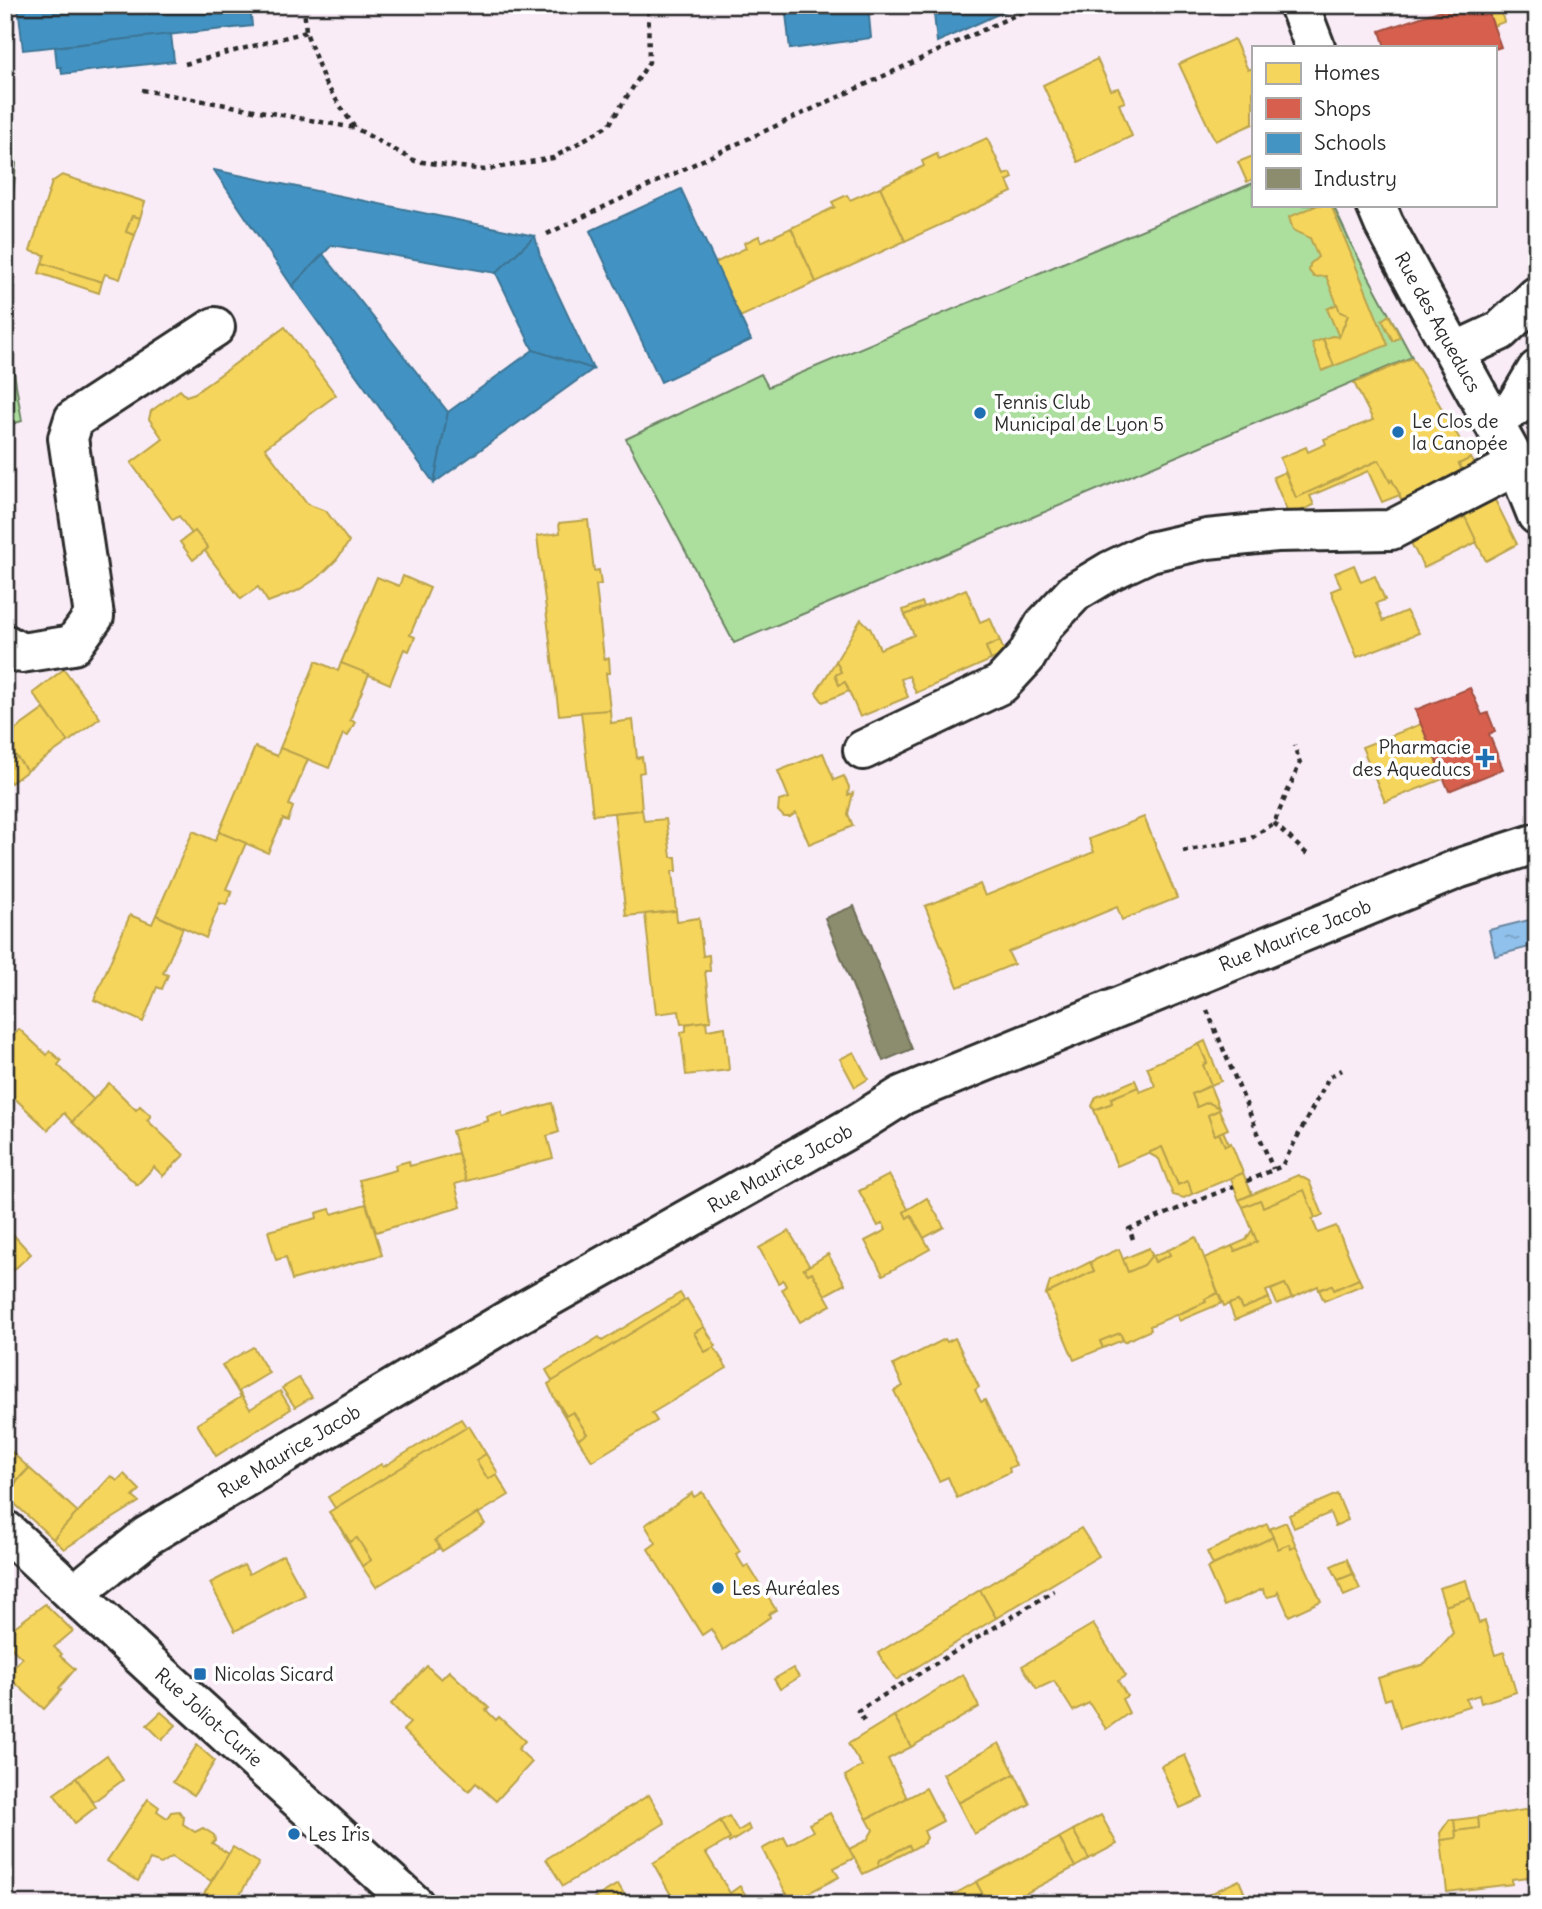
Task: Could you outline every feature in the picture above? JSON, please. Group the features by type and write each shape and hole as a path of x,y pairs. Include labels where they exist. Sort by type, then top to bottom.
{"street":[{"path":"1299,5 1315,46"},
{"name":"Rue des Aqueducs","path":"1376,206 1395,245 1517,465 1537,515"},
{"path":"1455,352 1500,331 1537,296"},
{"path":"5,644 21,653 73,645 94,616 68,438 75,419 215,327"},
{"path":"1494,421 1515,407 1537,370"},
{"path":"863,750 1000,684 1026,657 1044,625 1075,592 1110,570 1150,552 1207,539 1277,532 1391,530 1517,465"},
{"name":"Rue Maurice Jacob","path":"75,1595 89,1581 157,1530 508,1320 857,1124 903,1095 1460,867 1537,843"},
{"name":"Rue Joliot-Curie","path":"5,1530 414,1904"}],"path":[{"path":"304,5 306,32 325,83 355,128"},
{"path":"142,90 355,128 415,161 484,170 553,158 609,125 649,62 648,5"},
{"path":"547,234 1037,5"},
{"path":"1536,5 1533,28 1537,28"},
{"path":"186,64 306,32"},
{"path":"1183,851 1250,839 1274,823 1300,763 1294,745"},
{"path":"1274,823 1307,854"},
{"path":"1203,1001 1273,1169"},
{"path":"1247,1181 1282,1166 1329,1077 1342,1070"},
{"path":"1133,1239 1129,1229 1234,1186"},
{"path":"864,1721 858,1711 1054,1591"}],"green space":[{"path":"5,97 16,164 5,279"},
{"name":"Tennis Club Municipal de Lyon 5","path":"1252,183 1252,206 1333,206 1412,357 734,643 626,439 761,374 768,387"},
{"path":"5,318 22,421 5,426"}],"water":[{"path":"1537,918 1537,945 1495,956 1489,930"}],"building: Homes":[{"path":"1486,5 1499,5 1504,22 1493,26"},
{"path":"1234,39 1248,70 1252,68 1252,124 1215,141 1179,64"},
{"path":"1097,59 1111,90 1118,88 1125,102 1119,104 1132,136 1078,162 1043,85"},
{"path":"987,138 1004,175 1011,173 1013,178 1007,181 1012,192 905,241 880,187 924,166 922,161 937,154 939,160"},
{"path":"1252,156 1252,180 1247,182 1238,162"},
{"path":"62,175 145,202 140,218 132,216 126,232 135,235 120,279 105,274 102,282 42,263 45,255 30,251 52,182"},
{"path":"880,187 905,241 816,282 791,228 835,207 832,202 847,195 850,200"},
{"path":"1316,206 1331,206 1388,345 1334,366 1323,339 1339,337 1348,315 1340,312 1326,276 1314,277 1309,271 1310,264 1318,257 1310,238 1293,230 1289,217"},
{"path":"132,216 140,218 135,235 126,232"},
{"path":"791,228 816,282 740,317 715,263 746,248 744,243 759,236 761,242"},
{"path":"42,263 102,282 99,293 39,273"},
{"path":"1337,304 1340,312 1348,315 1339,337 1327,309"},
{"path":"1389,315 1400,337 1393,341 1382,320"},
{"path":"285,327 336,395 265,448 307,504 326,511 349,542 319,577 297,591 268,602 258,587 241,599 205,551 208,548 195,531 192,534 179,516 173,520 131,463 163,439 149,419 151,411 180,390 186,396 195,393"},
{"path":"1323,339 1334,366 1322,371 1312,343"},
{"name":"Le Clos de la Canopée","path":"1412,358 1471,458 1459,464 1464,474 1406,510 1379,460 1296,498 1280,458 1306,447 1308,452 1326,444 1324,439 1373,420 1354,383"},
{"path":"1471,458 1477,468 1464,474 1459,464"},
{"path":"1379,460 1400,495 1382,502 1368,471 1310,496 1314,505 1289,516 1273,477 1285,472 1296,498"},
{"path":"1493,496 1517,544 1486,561 1460,511"},
{"path":"1465,517 1477,542 1424,568 1411,543"},
{"path":"588,520 594,571 599,570 601,584 596,585 604,659 609,658 610,673 606,673 610,710 559,715 537,536 560,533 559,523"},
{"path":"195,531 208,548 193,560 180,542"},
{"path":"1354,565 1361,582 1375,576 1385,600 1376,603 1383,621 1406,611 1419,633 1357,657 1331,591 1341,587 1335,573"},
{"path":"403,576 430,588 410,635 415,637 409,651 404,649 390,684 341,663 377,577 399,586"},
{"path":"966,589 980,622 990,618 1000,641 986,647 991,660 916,693 909,676 901,679 908,697 860,717 845,682 839,685 835,675 841,672 836,661 861,619 870,628 880,649 914,635 905,615"},
{"path":"922,602 924,607 905,615 903,610"},
{"path":"1000,641 1005,654 991,660 986,647"},
{"path":"316,661 338,671 341,663 369,674 350,720 355,722 348,736 343,734 329,768 280,748"},
{"path":"836,661 841,672 835,675 839,685 845,682 849,691 823,702 816,693"},
{"path":"64,669 100,718 68,742 33,693"},
{"path":"44,709 68,742 27,771 7,744 5,737"},
{"path":"610,710 611,723 633,720 637,758 642,757 644,772 639,773 642,810 593,815 581,712"},
{"path":"1421,724 1443,779 1385,802 1362,747"},
{"path":"7,744 27,771 11,783 5,775"},
{"path":"255,747 277,756 280,748 308,759 289,805 293,807 288,821 283,819 268,853 219,832"},
{"path":"823,753 834,780 844,776 849,787 848,795 853,793 848,814 853,826 809,844 796,813 784,817 778,811 779,801 789,798 778,771"},
{"path":"642,810 644,821 666,819 671,857 676,857 677,871 672,871 676,911 626,916 614,813"},
{"path":"1144,817 1177,898 1122,920 1117,907 1008,952 1014,964 958,987 925,906 980,884 985,896 1094,852 1089,839"},
{"path":"193,831 215,841 219,832 246,843 226,889 232,891 226,905 220,903 206,938 156,915"},
{"path":"676,911 677,921 699,918 703,956 709,955 710,971 705,971 711,1021 681,1024 679,1011 656,1014 645,914"},
{"path":"130,915 152,924 156,915 183,928 163,973 168,975 162,989 157,987 143,1022 94,1000"},
{"path":"706,1021 707,1030 725,1027 729,1070 686,1075 681,1032 686,1031 686,1024"},
{"path":"19,1029 47,1055 50,1051 61,1061 58,1065 94,1100 72,1122 64,1113 48,1130 5,1089 5,1044"},
{"path":"1205,1041 1221,1081 1211,1085 1203,1065 1207,1063 1199,1044"},
{"path":"1199,1044 1207,1063 1203,1065 1211,1085 1192,1094 1197,1107 1208,1102 1219,1108 1208,1115 1215,1135 1219,1133 1225,1146 1231,1143 1243,1173 1192,1194 1188,1181 1178,1185 1162,1147 1117,1166 1094,1110 1112,1103 1111,1098 1138,1087 1140,1092 1155,1086 1147,1067"},
{"path":"1537,1049 1537,1066 1534,1067 1528,1053"},
{"path":"854,1052 868,1079 855,1087 840,1059"},
{"path":"1135,1080 1138,1087 1111,1098 1112,1103 1094,1110 1092,1106 1096,1097"},
{"path":"109,1083 136,1110 140,1106 151,1116 147,1120 184,1155 163,1176 154,1167 137,1185 72,1122"},
{"path":"1210,1086 1219,1108 1208,1102 1197,1107 1192,1094"},
{"path":"552,1103 559,1132 547,1136 553,1158 466,1181 452,1131 488,1121 487,1116 501,1112 503,1117"},
{"path":"1219,1110 1228,1129 1215,1135 1208,1115"},
{"path":"1223,1131 1229,1144 1225,1146 1219,1133"},
{"path":"1162,1147 1178,1185 1188,1181 1192,1194 1184,1198 1173,1195 1159,1159 1148,1153"},
{"path":"458,1153 466,1181 455,1184 461,1207 376,1232 359,1180 396,1170 395,1165 409,1161 410,1166"},
{"path":"1243,1173 1252,1194 1239,1200 1231,1178"},
{"path":"889,1175 908,1209 904,1212 907,1218 911,1215 930,1249 883,1275 865,1241 886,1230 883,1223 878,1226 859,1191"},
{"path":"1298,1175 1309,1181 1323,1215 1315,1218 1304,1190 1263,1207 1260,1200 1243,1207 1239,1200"},
{"path":"1304,1190 1318,1233 1336,1226 1359,1279 1334,1290 1332,1285 1319,1290 1318,1286 1292,1298 1285,1284 1266,1291 1269,1298 1242,1309 1238,1301 1224,1306 1204,1258 1232,1246 1235,1251 1257,1242 1243,1207 1260,1200 1263,1207"},
{"path":"927,1198 944,1227 924,1238 911,1215 907,1218 904,1212"},
{"path":"366,1204 382,1255 292,1280 286,1257 276,1260 268,1231 317,1218 316,1213 330,1209 332,1214"},
{"path":"1252,1230 1257,1242 1235,1251 1232,1246 1246,1240"},
{"path":"10,1231 31,1254 5,1278 5,1235"},
{"path":"789,1231 809,1265 804,1269 808,1274 812,1272 831,1305 800,1322 782,1289 786,1286 783,1280 778,1283 759,1248"},
{"path":"1196,1237 1218,1293 1205,1299 1206,1302 1150,1326 1151,1330 1124,1342 1120,1333 1100,1341 1103,1348 1074,1360 1046,1294 1094,1271 1090,1262 1119,1249 1128,1272 1144,1265 1152,1255 1155,1262 1170,1255 1168,1250"},
{"path":"1149,1248 1152,1255 1144,1265 1128,1272 1123,1259"},
{"path":"1168,1250 1170,1255 1155,1262 1153,1256"},
{"path":"828,1254 845,1284 825,1295 812,1272 808,1274 804,1269"},
{"path":"1090,1262 1094,1271 1046,1294 1050,1282"},
{"path":"1359,1279 1362,1285 1324,1301 1319,1290 1332,1285 1334,1290"},
{"path":"1285,1284 1292,1298 1277,1304 1271,1290"},
{"path":"680,1293 685,1301 553,1382 546,1370 599,1337 602,1341"},
{"path":"1218,1293 1222,1303 1179,1321 1177,1315 1206,1302 1205,1299"},
{"path":"1269,1298 1271,1305 1235,1320 1229,1304 1238,1301 1242,1309"},
{"path":"687,1299 704,1327 694,1333 705,1352 714,1347 727,1368 652,1413 657,1421 592,1461 578,1439 587,1434 573,1412 566,1416 548,1384"},
{"path":"704,1327 716,1346 705,1352 694,1333"},
{"path":"1120,1333 1123,1340 1103,1348 1100,1341"},
{"path":"955,1338 979,1387 975,1390 981,1402 985,1400 1016,1465 1009,1468 1010,1472 957,1498 948,1477 939,1481 894,1391 903,1386 893,1365 945,1339 947,1342"},
{"path":"253,1347 269,1373 239,1391 250,1409 280,1391 291,1409 216,1456 197,1424 241,1397 222,1365"},
{"path":"299,1378 312,1397 295,1407 282,1388"},
{"path":"557,1401 566,1416 573,1412 587,1434 578,1439"},
{"path":"461,1419 467,1428 335,1508 328,1497"},
{"path":"469,1426 486,1454 476,1460 488,1479 496,1474 509,1495 435,1540 440,1548 376,1587 362,1566 371,1560 357,1538 350,1542 329,1512"},
{"path":"5,1446 29,1468 5,1492"},
{"path":"486,1454 498,1473 488,1479 476,1460"},
{"path":"29,1468 79,1513 53,1539 5,1495"},
{"path":"124,1474 140,1490 133,1497 139,1502 64,1549 53,1539 111,1476 117,1481"},
{"name":"Les Auréales","path":"702,1492 740,1551 736,1554 744,1567 748,1565 776,1610 723,1650 711,1629 702,1635 648,1549 656,1543 645,1525 692,1493 694,1497"},
{"path":"1337,1494 1348,1520 1335,1526 1330,1513 1294,1528 1289,1515"},
{"path":"478,1513 485,1524 442,1551 435,1540"},
{"path":"1286,1522 1296,1546 1291,1549 1289,1544 1278,1549 1269,1529"},
{"path":"1267,1524 1273,1537 1213,1565 1207,1552"},
{"path":"341,1527 350,1542 357,1538 371,1560 362,1566"},
{"path":"1081,1528 1099,1556 996,1618 980,1590"},
{"path":"1273,1537 1278,1549 1289,1544 1291,1549 1296,1546 1321,1601 1289,1616 1278,1591 1276,1595 1268,1597 1263,1589 1224,1606 1207,1568"},
{"path":"283,1555 305,1595 235,1631 210,1583 244,1565 249,1574"},
{"path":"1347,1559 1353,1574 1338,1580 1331,1566"},
{"path":"1353,1574 1360,1589 1344,1596 1338,1580"},
{"path":"1466,1580 1471,1598 1445,1606 1439,1588"},
{"path":"980,1590 996,1618 896,1680 878,1653"},
{"path":"1471,1598 1479,1623 1485,1621 1495,1655 1504,1652 1516,1692 1481,1703 1479,1695 1466,1699 1469,1706 1400,1728 1391,1698 1385,1700 1378,1678 1425,1664 1453,1633 1445,1606"},
{"path":"45,1604 73,1631 54,1647 75,1669 44,1709 6,1675 22,1658 5,1642 5,1634"},
{"path":"1093,1624 1126,1676 1118,1681 1127,1696 1122,1699 1129,1713 1106,1729 1089,1703 1073,1711 1054,1681 1037,1689 1022,1666"},
{"path":"427,1666 441,1679 449,1671 489,1708 486,1710 496,1720 499,1717 525,1741 518,1749 532,1762 496,1801 476,1783 469,1791 403,1730 410,1723 391,1704"},
{"path":"793,1668 799,1677 780,1689 774,1679"},
{"path":"963,1674 979,1707 911,1747 894,1716"},
{"path":"161,1712 176,1725 162,1740 147,1725"},
{"path":"894,1716 911,1747 888,1759 907,1798 867,1819 845,1776 862,1766 848,1744"},
{"path":"999,1743 1015,1774 958,1803 943,1774"},
{"path":"197,1745 215,1761 194,1795 173,1782"},
{"path":"107,1755 123,1780 93,1802 76,1778"},
{"path":"1185,1755 1203,1798 1180,1808 1161,1766"},
{"path":"1015,1774 1030,1804 974,1834 958,1803"},
{"path":"76,1778 96,1807 75,1823 54,1794"},
{"path":"926,1788 943,1821 924,1831 927,1838 924,1843 911,1850 909,1845 880,1860 878,1867 863,1874 849,1849 867,1840 873,1830 867,1819"},
{"path":"649,1795 665,1823 563,1886 546,1859"},
{"path":"148,1799 159,1807 157,1811 167,1818 171,1812 179,1811 184,1818 183,1824 195,1832 203,1828 214,1835 215,1840 212,1843 229,1854 211,1881 172,1857 161,1864 150,1860 138,1881 107,1861"},
{"path":"1537,1808 1537,1876 1512,1879 1512,1884 1447,1892 1441,1840 1456,1838 1455,1831 1479,1828 1478,1817"},
{"path":"830,1813 854,1858 834,1868 839,1877 791,1902 762,1849 784,1837 788,1845 813,1831 809,1824"},
{"path":"1101,1815 1117,1844 1089,1859 1073,1830"},
{"path":"729,1816 738,1831 748,1825 750,1830 729,1843 730,1839 720,1821"},
{"path":"1478,1817 1479,1828 1455,1831 1454,1820"},
{"path":"1449,1820 1454,1820 1456,1838 1441,1840 1440,1833"},
{"path":"720,1821 730,1839 706,1853 730,1893 740,1886 751,1904 676,1904 653,1863"},
{"path":"1073,1830 1089,1859 1075,1867 1059,1838"},
{"path":"1059,1838 1075,1867 1006,1904 988,1904 976,1882"},
{"path":"909,1845 911,1850 878,1867 880,1860"},
{"path":"233,1847 259,1863 234,1904 201,1904 200,1900"},
{"path":"1239,1880 1249,1904 1224,1904 1218,1890"},
{"path":"976,1882 988,1904 937,1904"},
{"path":"618,1884 630,1904 585,1904"},
{"path":"1218,1890 1224,1904 1190,1904"}],"building: Shops":[{"path":"1456,5 1486,5 1501,47 1385,46 1380,31"},
{"path":"1470,688 1482,715 1488,713 1495,731 1489,734 1503,769 1449,791 1415,710"}],"building: Schools":[{"path":"18,5 250,5 252,26 23,50"},
{"path":"785,5 868,5 871,38 790,49"},
{"path":"933,5 1018,5 937,42"},
{"path":"171,34 174,61 62,74 61,67 57,67 55,47"},
{"path":"214,170 535,236 496,273 332,245 292,286"},
{"path":"681,189 751,340 661,382 590,231"},
{"path":"535,236 540,256 593,369 533,350 496,273"},
{"path":"323,254 448,412 434,483 292,286"},
{"path":"533,350 593,369 434,483 448,412"}],"building: Industry":[{"path":"854,906 912,1049 883,1061 825,918"}],"place":[{"name":"Tennis Club Municipal de Lyon 5","path":"980,413"},
{"name":"Le Clos de la Canopée","path":"1398,432"},
{"name":"Pharmacie des Aqueducs","path":"1485,758"},
{"name":"Les Auréales","path":"718,1588"},
{"name":"Nicolas Sicard","path":"200,1674"},
{"name":"Les Iris","path":"294,1834"}]}
